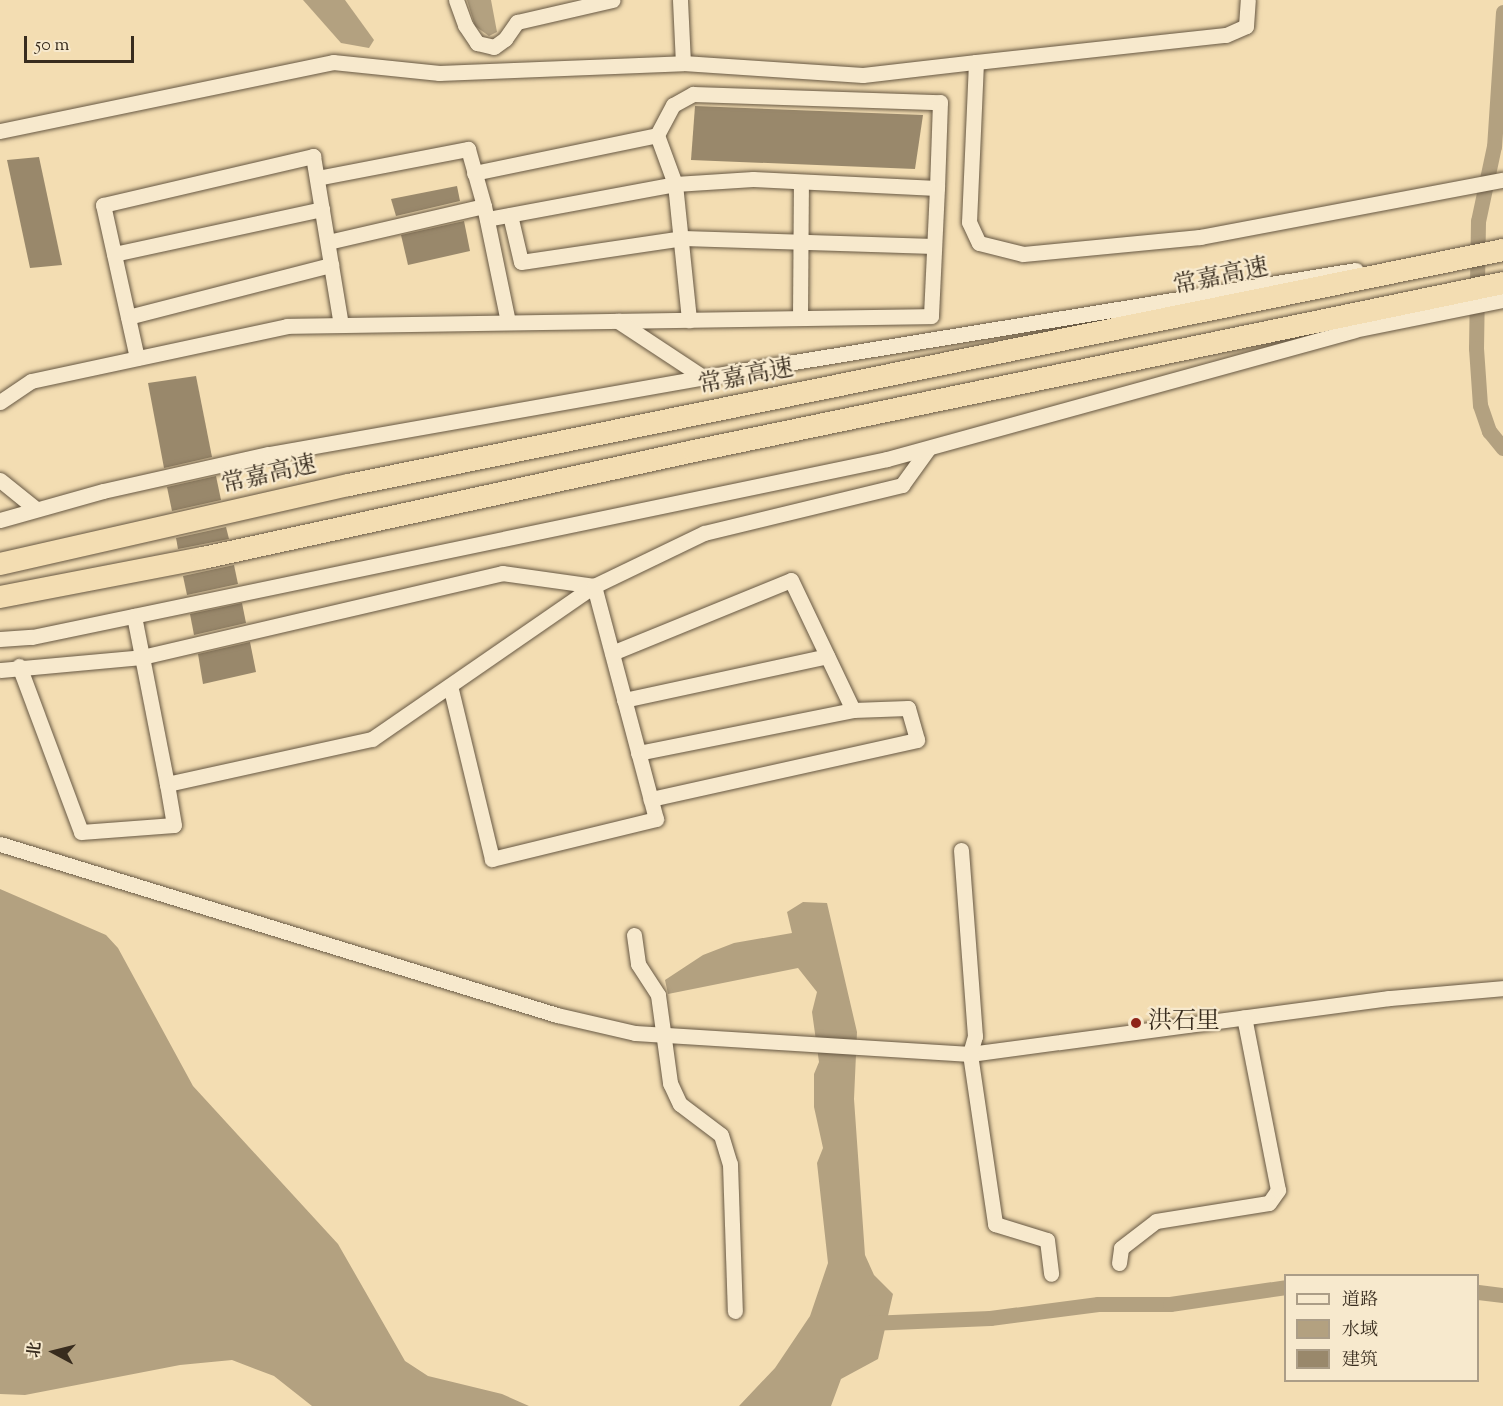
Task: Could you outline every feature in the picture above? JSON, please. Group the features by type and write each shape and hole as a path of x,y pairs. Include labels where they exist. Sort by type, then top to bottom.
{"highway":[{"name":"常嘉高速","path":"0,564 349,485 1424,264 1503,250"},
{"path":"0,597 203,558 694,450 1438,304 1503,284"}],"street":[{"path":"456,0 465,25 477,43 494,47 505,39 517,22 612,0"},
{"path":"680,0 683,63"},
{"path":"0,131 333,62 439,73 683,63 863,75 1226,35 1245,26 1248,0"},
{"path":"976,62 969,222 979,243 1023,254 1200,237 1503,180"},
{"path":"0,402 30,381 287,326 508,322 689,320 931,316 940,102 693,94 673,105 657,135 675,184 683,238 689,320"},
{"path":"474,173 657,135"},
{"path":"317,178 468,149 485,213 508,322"},
{"path":"137,358 103,205 313,156 341,325"},
{"path":"328,242 485,213 510,215 675,184 753,179 937,188"},
{"path":"800,318 801,182"},
{"path":"114,254 322,209"},
{"path":"510,215 521,262 683,238 934,246"},
{"path":"0,520 36,509 269,454 703,377 1043,324 1317,275 1424,264"},
{"path":"128,317 331,265"},
{"path":"0,639 134,616 928,449 1438,304 1503,300"},
{"path":"618,321 703,377"},
{"path":"167,784 372,739 594,586 704,533 902,485 928,449"},
{"path":"0,480 36,509"},
{"path":"0,670 19,666 142,657 502,573 594,586"},
{"path":"612,653 791,580 854,710"},
{"path":"450,686 492,859 656,819 594,586"},
{"path":"19,666 81,832 174,825 134,616"},
{"path":"624,700 827,656"},
{"path":"638,753 854,710 908,708 917,740 650,799"},
{"path":"0,844 557,1015 635,1033 868,1045 970,1054 1389,998 1503,988"},
{"path":"961,850 975,1036 970,1054 995,1224 1047,1240 1051,1274"},
{"path":"634,935 638,964 658,995 666,1033 670,1083 680,1104 720,1135 730,1164 735,1311"},
{"path":"1119,1263 1121,1248 1156,1221 1269,1203 1278,1190 1244,1017"}],"water":[{"path":"303,0 345,0 374,40 369,48 341,43"},
{"path":"467,0 491,0 497,32 489,36 475,26"},
{"path":"0,889 106,935 118,948 193,1086 338,1244 405,1361 428,1376 502,1394 529,1406 312,1406 274,1376 232,1360 180,1365 25,1395 0,1394"},
{"path":"803,902 827,903 857,1032 854,1099 865,1255 874,1275 893,1294 878,1359 841,1379 831,1406 739,1406 775,1368 810,1316 828,1263 817,1163 823,1148 814,1107 814,1074 819,1062 812,1012 817,992 798,968 668,994 665,980 703,955 734,943 792,933 787,912"}],"building":[{"path":"695,106 923,115 915,169 691,160"},
{"path":"39,157 62,265 30,268 7,160"},
{"path":"457,186 460,201 396,216 391,199"},
{"path":"464,221 470,251 408,265 401,235"},
{"path":"196,376 212,457 164,468 148,383"},
{"path":"216,476 221,500 172,511 167,487"},
{"path":"226,527 229,539 178,549 176,538"},
{"path":"234,565 238,584 187,595 183,576"},
{"path":"242,603 246,623 194,635 190,614"},
{"path":"250,642 256,672 203,684 198,654"}],"waterway":[{"path":"1503,12 1494,146 1478,221 1476,348 1480,405 1489,431 1503,448"},
{"path":"868,1323 990,1318 1098,1304 1170,1304 1284,1287"},
{"path":"1479,1292 1503,1295"}],"place":[{"name":"洪石里","path":"1136,1023"}]}
